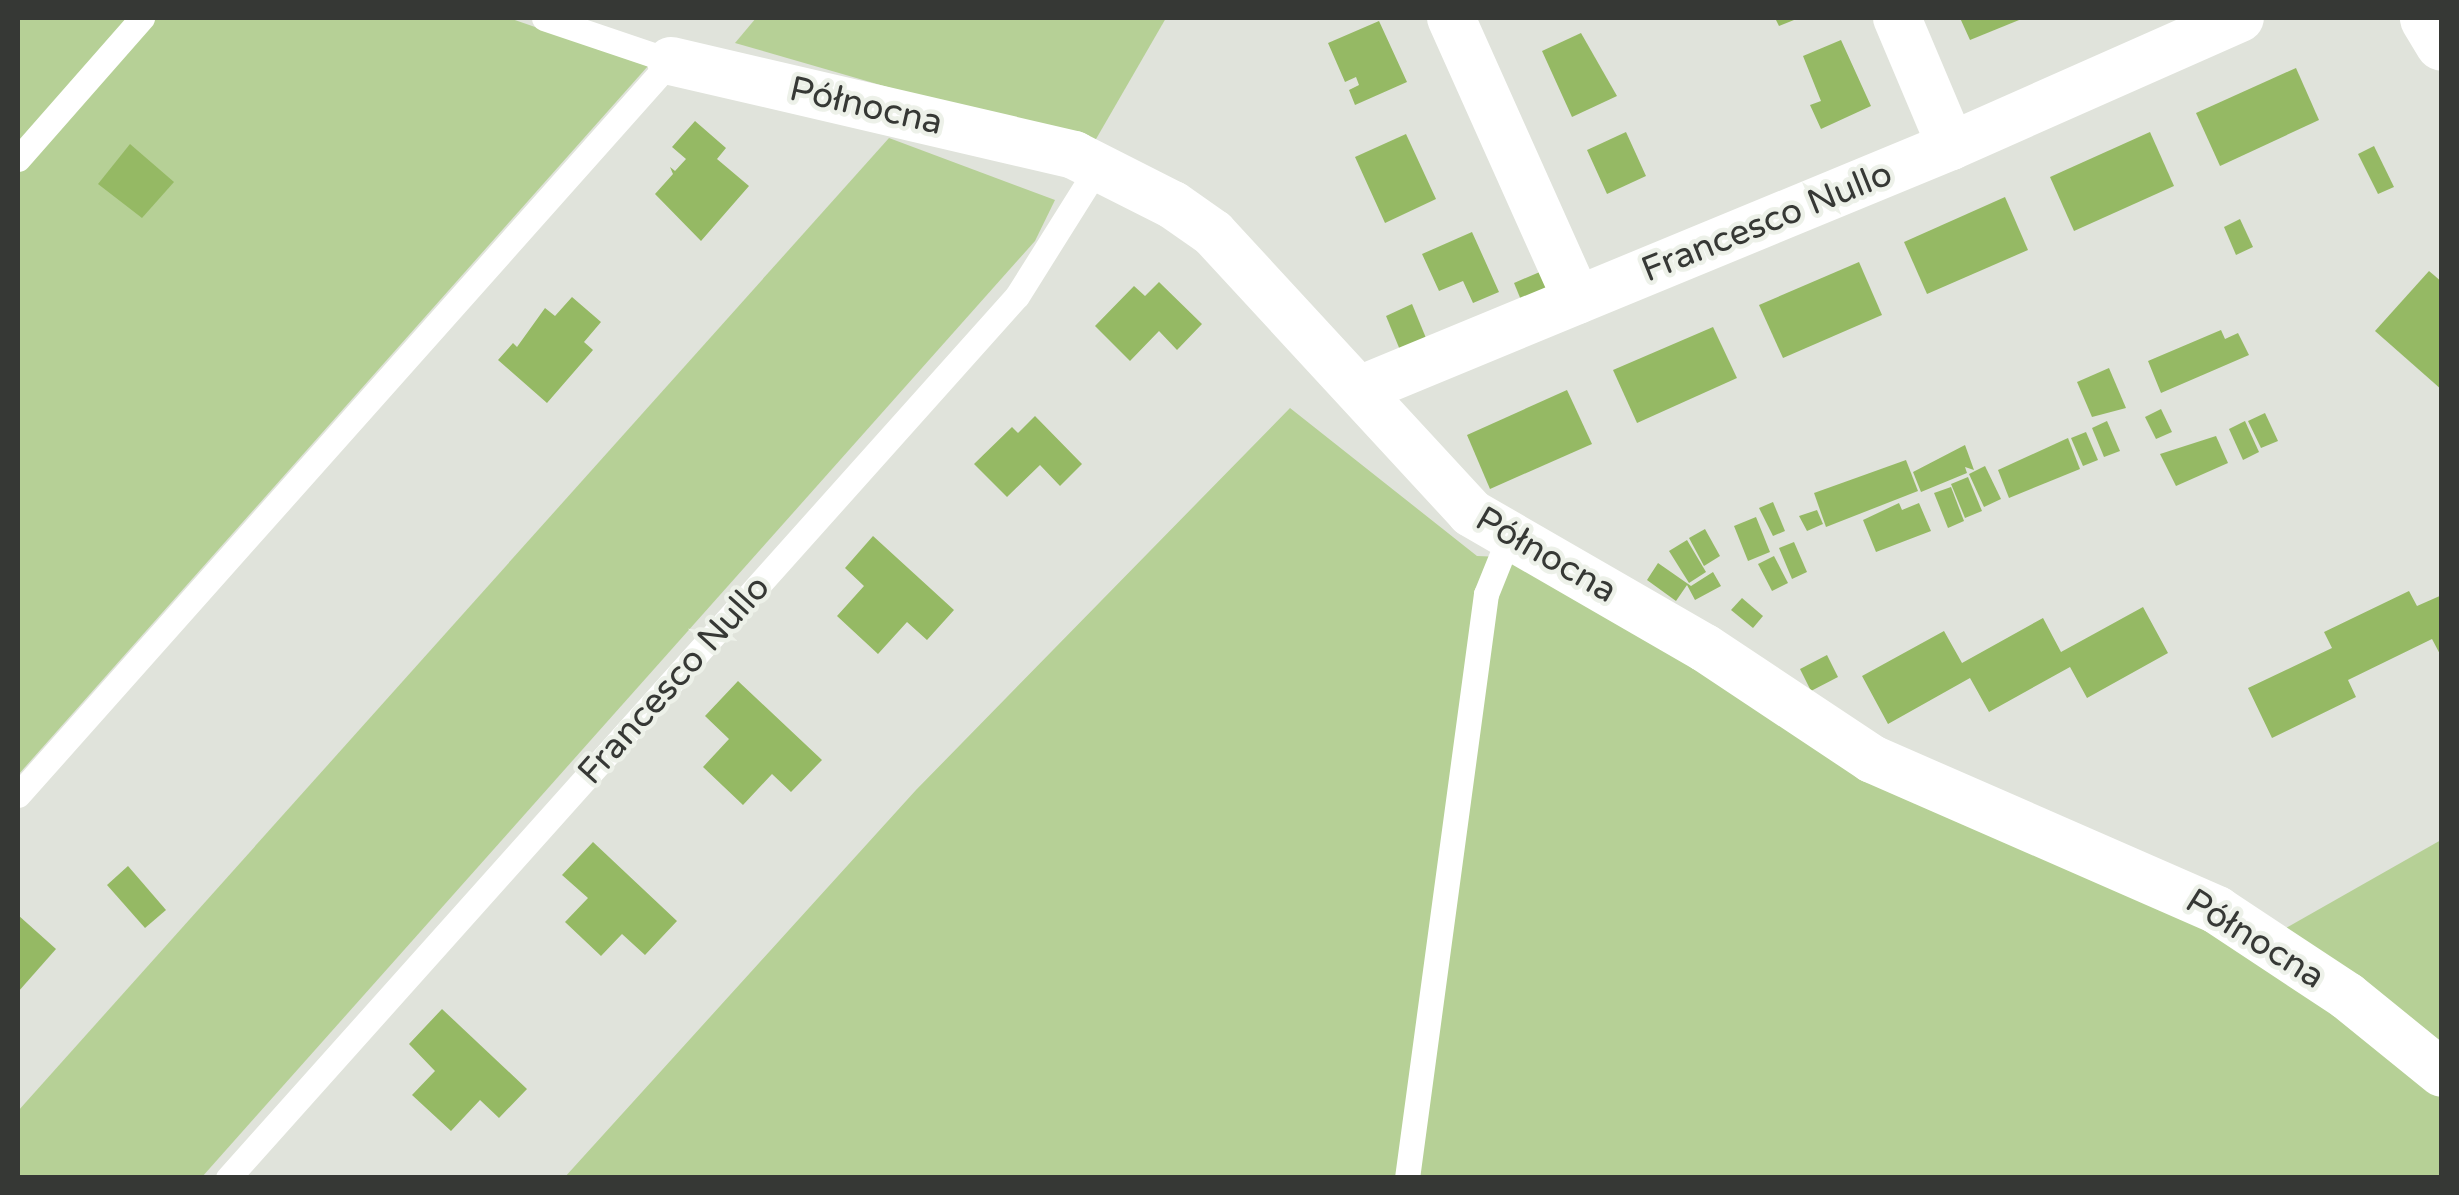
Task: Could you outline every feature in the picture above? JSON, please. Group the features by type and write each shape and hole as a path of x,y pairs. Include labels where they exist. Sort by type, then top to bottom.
{"street":[{"path":"1451,18 1577,300"},
{"path":"1896,18 1951,146"},
{"name":"Francesco Nullo","path":"1362,389 1951,146 2240,18"},
{"path":"2427,18 2442,43"},
{"name":"Północna","path":"672,61 1074,155 1098,167 1213,233 1362,389 1434,480 1508,539 1705,648 1872,759 2143,872 2216,910 2347,996 2442,1073"}],"lane":[{"path":"18,159 142,18"},
{"path":"18,795 672,61 544,18"},
{"name":"Francesco Nullo","path":"228,1178 1018,296 1098,167"},
{"path":"1407,1178 1486,594 1500,556"}],"green space":[{"path":"18,18 509,18 648,66 18,775"},
{"path":"756,18 1166,18 1092,146 735,43"},
{"path":"889,138 1055,200 1035,241 202,1177 18,1177 18,1111"},
{"path":"1290,408 1477,556 1501,557 2168,903 2298,984 2442,1098 2441,1178 564,1178 916,790"},
{"path":"2441,840 2441,1050 2286,928"}],"building":[{"path":"1775,18 1799,18 1779,26"},
{"path":"1960,18 2024,18 1970,40"},
{"path":"1379,21 1407,82 1355,105 1349,90 1359,85 1356,77 1345,82 1328,43"},
{"path":"1581,33 1617,96 1572,117 1542,51"},
{"path":"1841,40 1871,106 1821,129 1810,105 1821,101 1803,56"},
{"path":"2296,68 2319,120 2220,166 2196,113"},
{"path":"695,121 726,148 717,159 749,186 701,241 655,194 673,174 670,167 675,171 686,159 672,147"},
{"path":"1626,132 1646,176 1607,194 1587,150"},
{"path":"2150,132 2174,186 2074,231 2050,177"},
{"path":"1406,134 1436,199 1385,223 1355,157"},
{"path":"130,144 174,182 142,218 98,184"},
{"path":"2374,146 2394,187 2378,194 2358,154"},
{"path":"2005,197 2028,250 1927,294 1904,242"},
{"path":"2240,219 2253,247 2236,255 2224,227"},
{"path":"1472,232 1499,292 1473,303 1463,281 1439,291 1422,254"},
{"path":"1859,262 1882,315 1783,358 1759,305"},
{"path":"1542,271 1549,288 1521,300 1514,283"},
{"path":"2429,271 2442,282 2442,390 2375,331"},
{"path":"1159,282 1202,324 1177,350 1159,331 1130,361 1095,326 1134,286 1145,296"},
{"path":"572,297 601,322 584,342 593,350 547,403 498,360 513,343 517,347 545,308 555,316"},
{"path":"1412,304 1426,338 1400,350 1386,316"},
{"path":"1713,327 1737,378 1637,423 1613,370"},
{"path":"2221,330 2225,339 2238,333 2249,355 2161,393 2148,361"},
{"path":"2109,368 2126,408 2092,417 2077,382"},
{"path":"1567,390 1592,444 1490,489 1467,435"},
{"path":"2161,409 2172,432 2156,439 2145,417"},
{"path":"2265,413 2278,441 2261,448 2248,421"},
{"path":"1035,416 1082,464 1060,486 1040,465 1007,497 974,464 1012,427 1018,433"},
{"path":"2107,421 2120,451 2104,457 2092,428"},
{"path":"2245,421 2259,452 2243,460 2229,429"},
{"path":"2086,432 2098,460 2083,466 2071,438"},
{"path":"2216,436 2228,463 2176,486 2160,454"},
{"path":"2068,438 2080,469 2009,498 1998,470"},
{"path":"1965,445 1974,470 1965,467 1967,473 1921,492 1913,472"},
{"path":"1906,460 1918,491 1826,527 1814,493"},
{"path":"1985,466 2001,499 1984,507 1969,474"},
{"path":"1968,477 1982,511 1965,518 1951,484"},
{"path":"1951,487 1964,521 1948,528 1934,493"},
{"path":"1773,502 1785,531 1773,536 1759,508"},
{"path":"1899,503 1902,510 1919,503 1931,531 1876,552 1863,520"},
{"path":"1817,510 1823,524 1807,531 1799,516"},
{"path":"1756,517 1770,552 1748,561 1734,526"},
{"path":"1705,529 1720,556 1704,566 1689,538"},
{"path":"873,536 954,610 927,640 907,622 878,654 837,616 864,586 845,568"},
{"path":"1687,540 1706,572 1689,583 1669,551"},
{"path":"1794,542 1807,572 1792,579 1779,548"},
{"path":"1774,556 1788,583 1772,591 1758,564"},
{"path":"1658,563 1691,586 1713,572 1721,586 1695,600 1687,585 1676,601 1647,580"},
{"path":"2409,591 2417,606 2442,595 2442,658 2432,639 2348,680 2356,697 2272,738 2248,688 2332,648 2324,632"},
{"path":"1742,598 1763,616 1753,628 1731,610"},
{"path":"2143,607 2168,653 2087,698 2070,667 1989,712 1970,678 1888,724 1862,676 1944,631 1962,663 2043,618 2061,652"},
{"path":"1827,655 1838,677 1811,691 1800,669"},
{"path":"738,681 822,760 791,792 772,774 743,805 703,767 729,739 705,716"},
{"path":"593,842 677,921 645,955 622,934 601,956 565,922 588,898 562,875"},
{"path":"128,866 166,910 145,928 107,885"},
{"path":"18,915 56,949 18,992"},
{"path":"442,1009 527,1089 499,1118 480,1100 451,1131 412,1095 435,1071 409,1044"}]}
